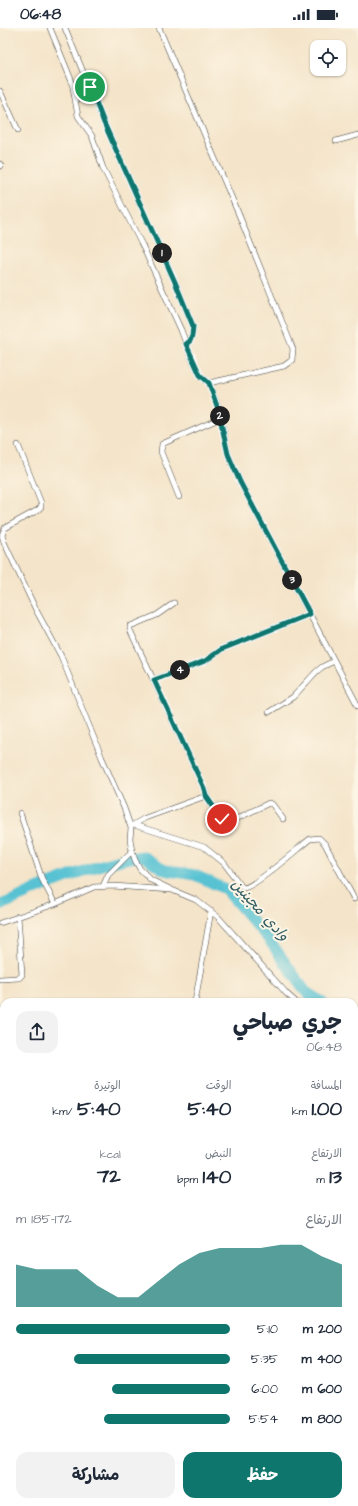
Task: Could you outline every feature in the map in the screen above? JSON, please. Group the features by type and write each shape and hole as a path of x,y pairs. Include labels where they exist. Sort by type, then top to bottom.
{"street":[{"path":"50,28 72,82 78,116 92,136 104,168 143,247 200,375 209,383 221,418 228,454 240,482 358,706"},
{"path":"65,28 104,123 193,326 192,336 190,341 186,344"},
{"path":"159,28 239,215 293,349 292,360 284,366 209,383"},
{"path":"0,91 18,130"},
{"path":"336,141 358,135"},
{"path":"179,497 161,452 162,444 221,418"},
{"path":"18,445 41,503 41,507 5,528 2,535 36,610 61,656 102,758 132,827 130,839 135,860 146,876 172,890 196,900 211,911 292,998"},
{"path":"174,603 156,615 130,626 130,630 203,786 206,796 222,819 229,821 234,820 269,804 272,804 283,819"},
{"path":"154,680 205,661 222,649 310,614"},
{"path":"269,712 293,697 316,672 334,661"},
{"path":"132,827 145,818 206,796"},
{"path":"20,813 42,880 55,904"},
{"path":"132,827 204,847 224,863 244,888 248,888 262,878 310,839 319,838 325,844 354,899"},
{"path":"103,886 108,875 132,851"},
{"path":"0,923 55,904 88,889 103,886 172,890"},
{"path":"196,998 211,911"},
{"path":"0,979 19,978 22,975 18,916"}],"waterway":[{"name":"وادي مجينين","path":"0,905 89,869 116,861 143,856 164,870 195,875 225,889 269,940 306,992 316,998"}],"route":[{"path":"90,87 104,123 193,326 192,336 190,341 186,344 200,375 209,383 221,418 228,454 240,482 310,614 222,649 205,661 154,680 203,786 206,796 222,819"}]}
